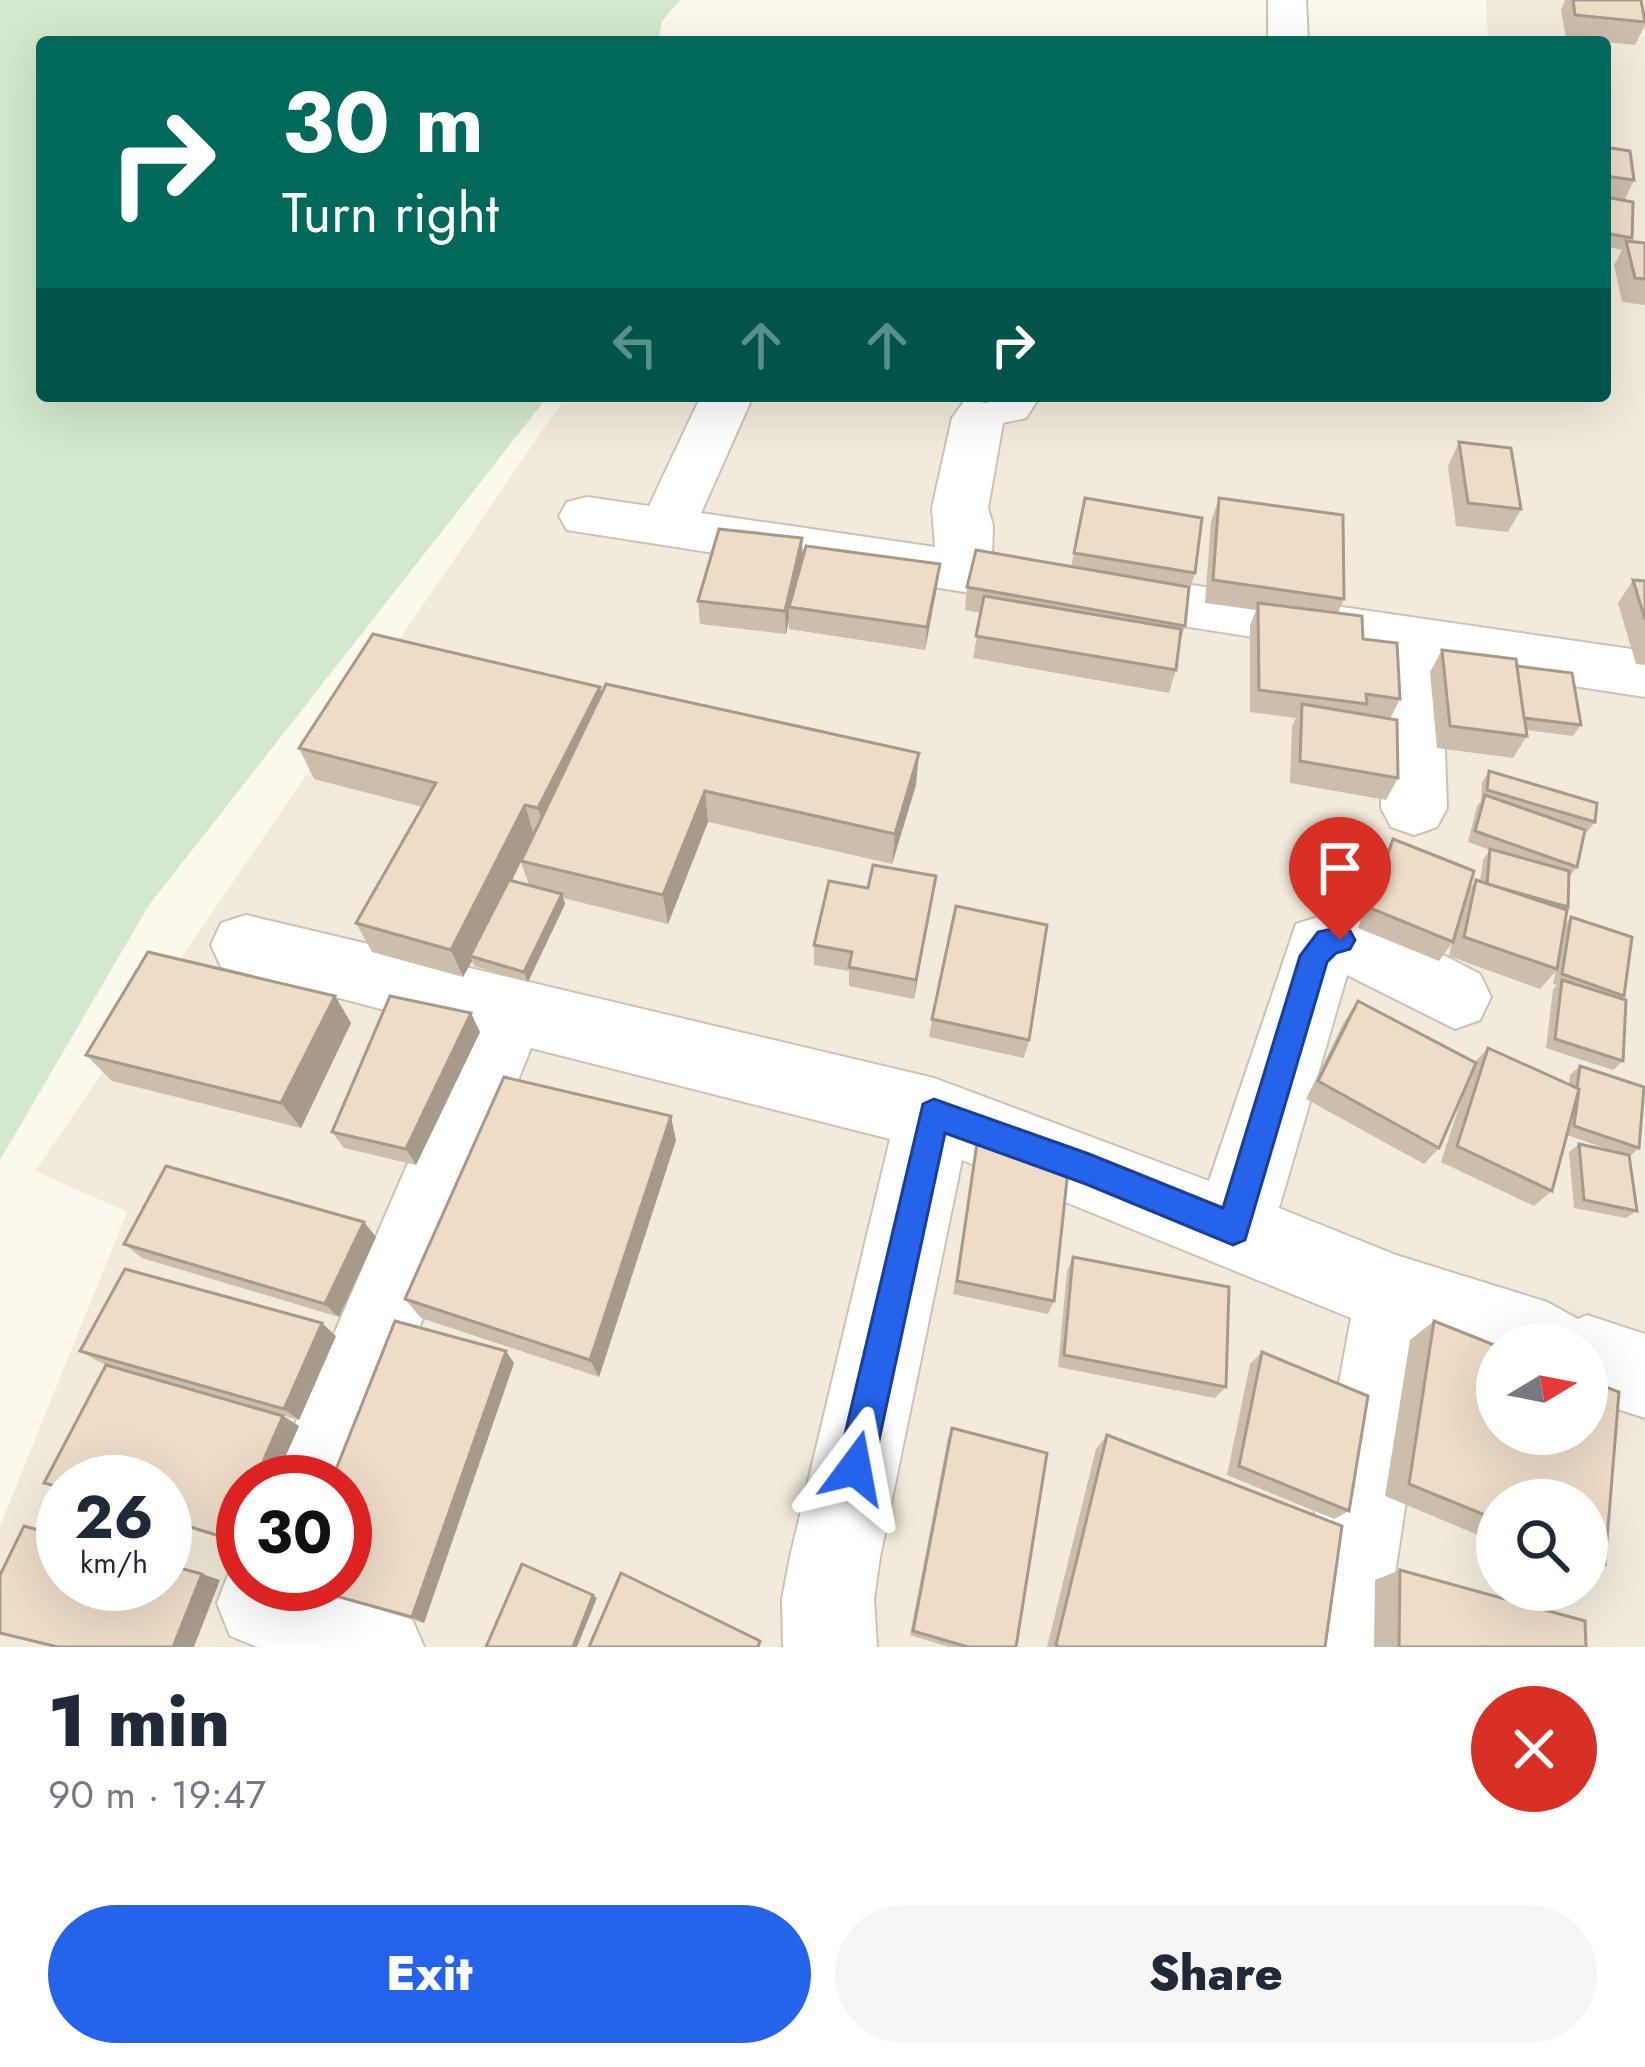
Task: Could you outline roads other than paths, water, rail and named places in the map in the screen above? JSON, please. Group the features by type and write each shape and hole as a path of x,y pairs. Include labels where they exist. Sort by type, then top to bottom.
{"street":[{"path":"1287,0 1288,36"},
{"path":"666,527 724,402"},
{"path":"962,571 965,526 961,508 978,418 986,408 1011,402"},
{"path":"587,516 1645,674"},
{"path":"1411,642 1414,808"},
{"path":"1233,1228 1321,946 1340,940 1354,944 1455,997"},
{"path":"246,944 934,1114 1089,1169 1396,1295 1482,1323"},
{"path":"325,1455 512,1008"},
{"path":"830,1647 828,1599 835,1557 934,1114"},
{"path":"1337,1647 1396,1295"},
{"path":"1608,1364 1645,1376"},
{"path":"260,1611 377,1647"}]}
